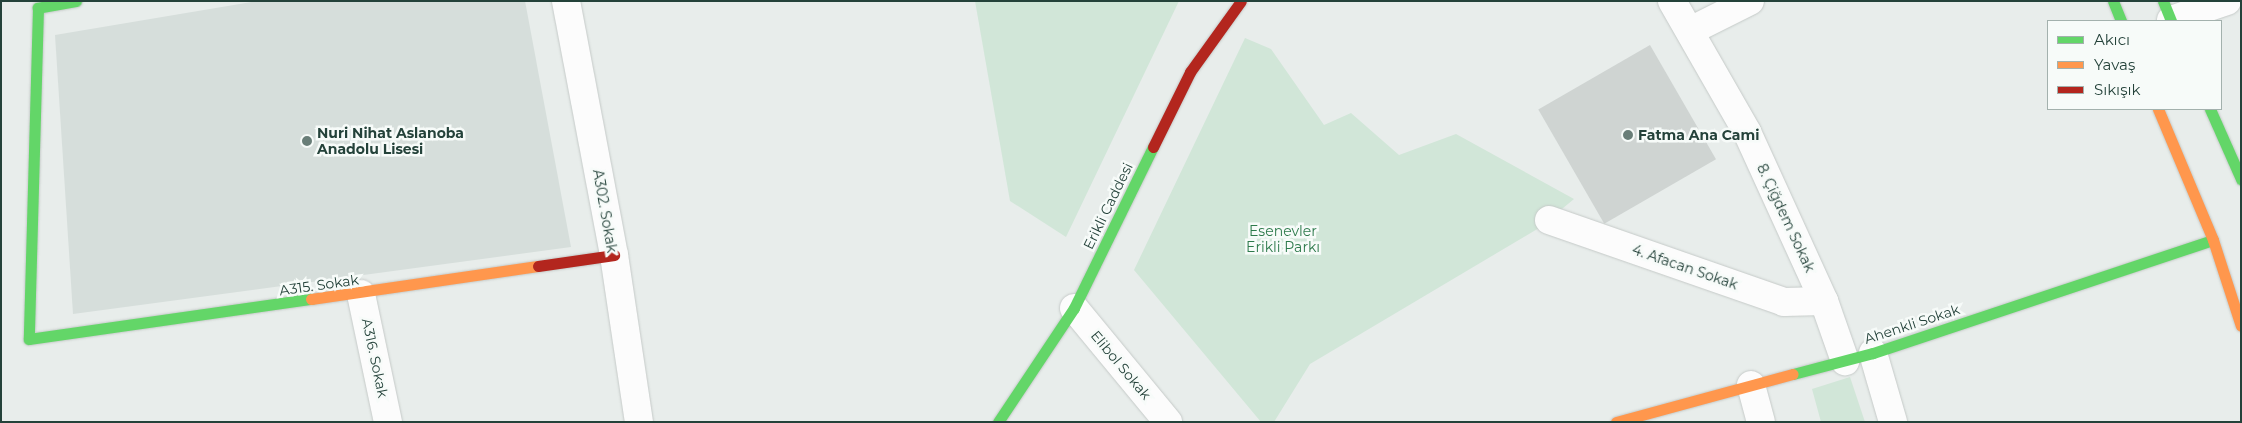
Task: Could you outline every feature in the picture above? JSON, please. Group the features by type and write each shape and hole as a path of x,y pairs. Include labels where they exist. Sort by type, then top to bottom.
{"street":[{"name":"A315. Sokak","path":"76,1 38,8 29,339 361,294 614,255"},
{"name":"A302. Sokak","path":"566,1 614,255 639,422"},
{"name":"Erikli Caddesi","path":"998,422 1074,308 1190,72 1241,1"},
{"name":"8. Çiğdem Sokak","path":"1672,1 1747,132 1824,301 1845,361"},
{"path":"1690,31 1750,1"},
{"path":"2113,1 2121,20"},
{"path":"2168,14 2227,1"},
{"path":"2158,110 2212,240 2241,326"},
{"path":"2210,110 2241,179"},
{"name":"4. Afacan Sokak","path":"1549,220 1784,302 1824,301"},
{"name":"Ahenkli Sokak","path":"1616,422 1873,353 2212,240"},
{"name":"A316. Sokak","path":"361,294 388,422"},
{"name":"Elibol Sokak","path":"1074,308 1168,422"},
{"path":"1873,353 1893,422"},
{"path":"1751,385 1761,422"}],"shaded area":[{"name":"Nuri Nihat Aslanoba Anadolu Lisesi","path":"258,1 525,1 571,247 73,314 55,35"}],"green space":[{"path":"975,1 1179,1 1066,237 1010,201"},
{"name":"Esenevler Erikli Parkı","path":"1245,38 1271,49 1324,125 1351,113 1399,155 1456,134 1574,199 1539,228 1310,364 1274,422 1261,422 1134,270"},
{"path":"1850,377 1865,422 1821,422 1812,389"}],"building":[{"name":"Fatma Ana Cami","path":"1650,45 1716,159 1604,224 1538,110"}],"traffic: fast":[{"path":"76,1 38,8 29,339 311,299"},
{"path":"2113,1 2121,20"},
{"path":"2163,1 2171,20"},
{"path":"2210,110 2241,179"},
{"path":"998,422 1074,308 1153,147"},
{"path":"1793,374 1873,353 2213,240"}],"traffic: slow":[{"path":"2158,110 2213,240 2241,326"},
{"path":"311,299 538,266"},
{"path":"1616,422 1793,374"}],"traffic: jam":[{"path":"1153,147 1190,72 1241,1"},
{"path":"538,266 614,255"}],"place":[{"name":"Fatma Ana Cami","path":"1628,135"},
{"name":"Nuri Nihat Aslanoba Anadolu Lisesi","path":"307,141"}]}
